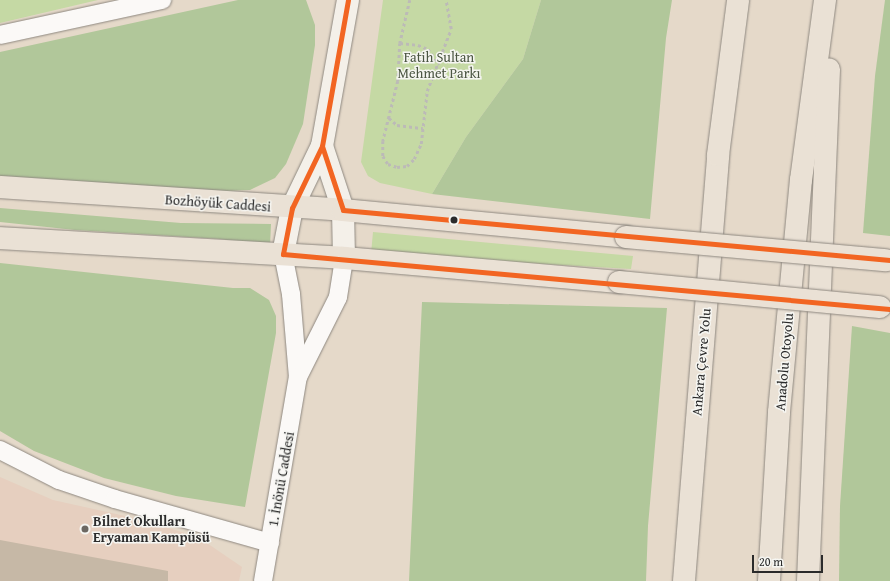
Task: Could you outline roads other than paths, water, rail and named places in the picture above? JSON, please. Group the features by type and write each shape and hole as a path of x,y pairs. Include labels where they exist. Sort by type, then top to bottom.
{"main road":[{"name":"Ankara Çevre Yolu","path":"684,581 718,155 738,0"},
{"name":"Anadolu Otoyolu","path":"769,581 779,412 801,180 825,0"},
{"path":"808,581 832,0"},
{"name":"Bozhöyük Caddesi","path":"0,187 292,208 343,210 888,260"},
{"path":"0,238 344,258 619,282 885,308"}],"street":[{"path":"0,36 162,0"},
{"path":"298,377 291,294 282,254 292,208 322,146 348,0"},
{"path":"298,377 338,297 344,258 343,210 322,146"},
{"name":"1. İnönü Caddesi","path":"263,581 298,377"},
{"path":"0,450 59,480 116,499 270,542"}],"place":[{"name":"Bilnet Okulları Eryaman Kampüsü","path":"85,529"}],"park label":[{"name":"Fatih Sultan Mehmet Parkı","path":"439,66"}]}
